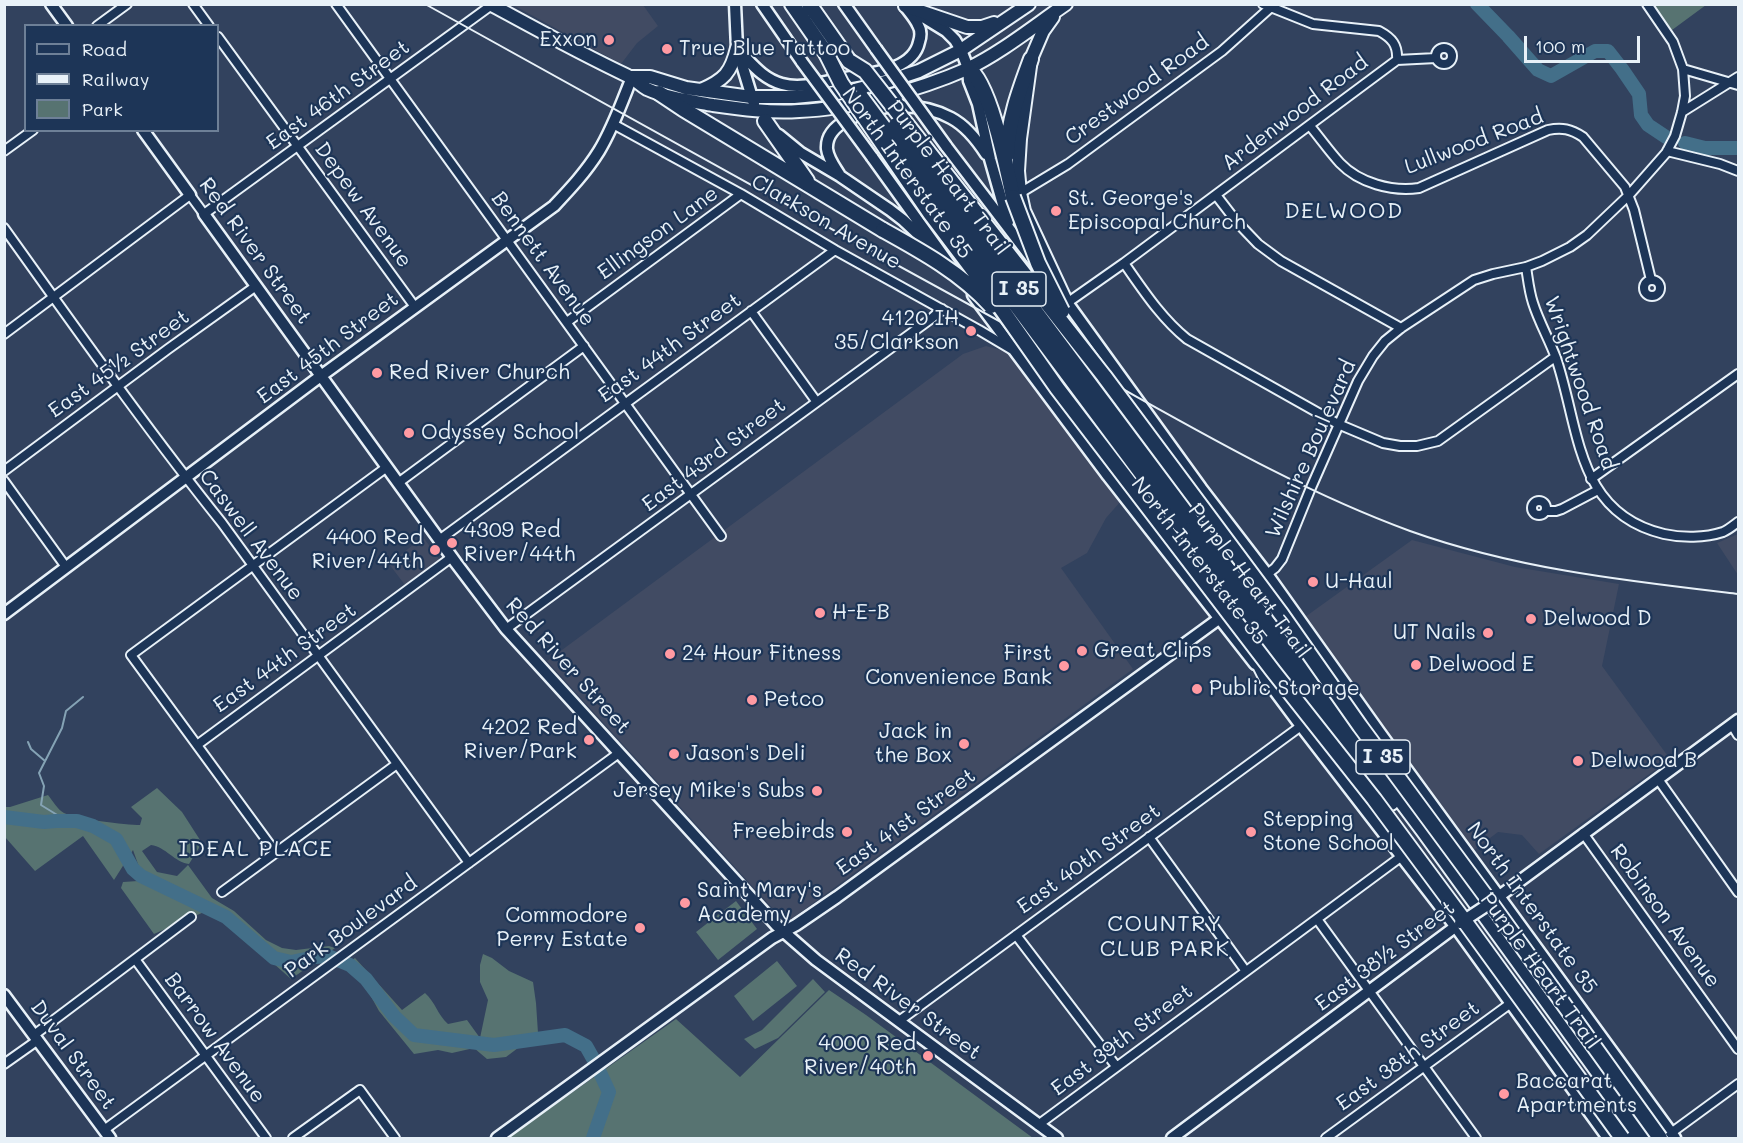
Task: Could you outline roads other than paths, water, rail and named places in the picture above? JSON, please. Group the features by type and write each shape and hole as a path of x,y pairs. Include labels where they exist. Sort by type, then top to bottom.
{"highway":[{"name":"Purple Heart Trail","path":"792,4 826,53 994,274 1052,356 1184,521 1423,830 1646,1138"},
{"name":"Purple Heart Trail","path":"809,4 1184,521 1196,547 1420,842 1635,1138"},
{"name":"Purple Heart Trail","path":"826,53 841,83 930,213 1058,388 1374,799 1624,1138"},
{"name":"Purple Heart Trail","path":"847,58 865,71 1104,376 1282,615 1360,726 1493,906 1669,1137"},
{"path":"1009,181 1010,122 1031,59"},
{"path":"968,68 974,72 986,96 1009,181 1016,195 1030,245 1050,289 1104,376"},
{"path":"659,93 938,262 972,287 994,310 1058,388"},
{"path":"761,116 810,186"},
{"path":"1196,547 1229,601 1269,683"},
{"path":"1604,1096 1624,1138"}],"main road":[{"path":"51,4 66,24"},
{"path":"735,4 737,48 751,97 761,116 786,142 801,153 903,220 948,262"},
{"name":"North Interstate 35","path":"762,4 948,262 1095,459 1220,618 1401,856 1457,925 1608,1138"},
{"name":"North Interstate 35","path":"844,4 946,146 1067,303 1201,488 1267,574 1496,899 1669,1137"},
{"path":"632,77 650,77 700,90 751,97 794,97 847,92 919,71 961,50 1029,4"},
{"path":"1067,4 1055,14 1043,31 1031,59 1020,139 1016,195 1067,303"},
{"path":"492,5 585,55 632,77 645,88 690,101 761,116 843,106 904,92 968,68 993,54 1067,4"},
{"path":"737,48 765,77 785,85 807,85 881,71 904,64 918,46 920,31 917,22 903,5"},
{"path":"903,5 967,27 982,27 1012,16"},
{"path":"903,5 946,31 961,50 978,104 990,159 1010,229"},
{"path":"700,90 725,77 734,60 737,48"},
{"name":"East 45th Street","path":"4,614 321,376 554,206 572,188 600,149 632,77"},
{"path":"840,177 827,151 831,134 846,120 879,108 914,107 952,118 969,132 990,159"},
{"name":"Red River Street","path":"144,132 190,195"},
{"name":"Red River Street","path":"204,214 439,540 506,629 783,932 816,960 1057,1138"},
{"path":"1095,459 1118,463 1126,458 1147,441 1151,432 1150,417"},
{"path":"1116,486 1163,450 1175,452 1173,464 1127,499"},
{"path":"1149,528 1145,501 1178,476 1187,477 1201,488"},
{"name":"East 41st Street","path":"497,1138 772,938 837,897 1220,618"},
{"name":"East 38½ Street","path":"1172,1138 1457,925 1496,899 1735,722"},
{"name":"Duval Street","path":"4,995 107,1134"}],"street":[{"path":"101,24 127,4"},
{"path":"193,4 208,24"},
{"name":"Bennett Avenue","path":"336,4 721,536"},
{"name":"Wilshire Boulevard","path":"1267,574 1282,559 1358,381 1385,341 1474,280 1526,267 1570,247 1587,235 1629,195 1667,151 1675,136 1682,112 1685,96 1683,69 1673,42 1647,4"},
{"name":"East 46th Street","path":"204,214 492,5"},
{"path":"1267,6 1313,24 1379,31 1395,43 1396,60"},
{"name":"Crestwood Road","path":"1016,195 1068,164 1222,51 1267,6"},
{"name":"Depew Avenue","path":"219,39 415,307"},
{"name":"Ardenwood Road","path":"1067,303 1310,126 1396,60 1436,58"},
{"path":"1683,69 1735,83"},
{"path":"1682,112 1735,83 1738,77"},
{"name":"Clarkson Avenue","path":"613,124 741,194 1019,355"},
{"name":"Lullwood Road","path":"1310,126 1341,164 1355,175 1386,187 1410,189 1419,188 1548,130 1566,128 1583,138 1625,187 1634,210 1651,280"},
{"path":"4,151 30,132"},
{"path":"1667,151 1720,164 1738,171"},
{"name":"Ellingson Lane","path":"567,322 741,194"},
{"path":"4,334 190,195"},
{"name":"Red River Street","path":"190,195 204,214"},
{"path":"1216,195 1236,221 1281,261 1401,328"},
{"name":"Caswell Avenue","path":"4,228 469,863"},
{"name":"East 44th Street","path":"439,540 835,250"},
{"path":"1124,263 1163,317 1187,339 1338,424 1383,443 1417,446 1438,441 1556,357"},
{"name":"Wrightwood Road","path":"1526,267 1532,302 1556,357 1580,453 1598,490 1616,510 1637,524 1647,530 1675,537 1700,537 1724,532 1738,522"},
{"name":"East 45½ Street","path":"4,471 256,286"},
{"name":"East 43rd Street","path":"506,629 942,309"},
{"path":"751,311 816,401"},
{"path":"398,483 584,346"},
{"path":"1591,479 1738,374"},
{"path":"276,853 131,655 387,467"},
{"path":"4,482 66,567"},
{"path":"1546,511 1562,509 1598,490"},
{"name":"East 44th Street","path":"197,745 452,557"},
{"path":"1735,722 1738,735"},
{"name":"East 40th Street","path":"899,1021 1301,726"},
{"name":"Park Boulevard","path":"107,1134 206,1056 619,753"},
{"path":"222,892 397,764"},
{"path":"1658,779 1738,892"},
{"name":"Robinson Avenue","path":"1583,833 1738,1049"},
{"path":"1149,837 1245,970"},
{"name":"East 39th Street","path":"1038,1125 1401,856"},
{"path":"4,1064 191,917"},
{"path":"1317,919 1476,1138"},
{"path":"1017,935 1116,1066"},
{"name":"Barrow Avenue","path":"135,959 266,1138"},
{"name":"East 38th Street","path":"1326,1138 1511,1003"},
{"path":"1669,1137 1738,1084"},
{"path":"293,1138 360,1090 395,1138"}],"waterway":[{"path":"1477,4 1538,70 1551,76 1595,51 1608,51 1639,94 1641,115 1648,125 1666,137"},
{"path":"1685,143 1705,148 1738,148"},
{"path":"67,821 41,805 44,786 39,773 62,728 66,711 83,697"},
{"path":"28,742 31,749 45,761"},
{"path":"4,817 44,822 77,821 93,826 116,839 133,869 141,876 226,917 274,958 291,962 328,956 350,965 366,979 394,1016 414,1035 494,1045 565,1035 586,1046 609,1092 593,1138"}],"railway":[{"path":"425,4 1183,423 1272,470 1363,513 1450,544 1531,564 1613,578 1738,594"}],"place":[{"name":"Exxon","path":"609,40"},
{"name":"True Blue Tattoo","path":"667,49"},
{"name":"St. George's Episcopal Church","path":"1056,211"},
{"name":"4120 IH 35/Clarkson","path":"971,331"},
{"name":"Red River Church","path":"377,373"},
{"name":"Odyssey School","path":"409,433"},
{"name":"4309 Red River/44th","path":"452,543"},
{"name":"4400 Red River/44th","path":"435,550"},
{"name":"U-Haul","path":"1313,582"},
{"name":"H-E-B","path":"820,613"},
{"name":"Delwood D","path":"1531,619"},
{"name":"UT Nails","path":"1488,633"},
{"name":"Great Clips","path":"1082,651"},
{"name":"24 Hour Fitness","path":"670,654"},
{"name":"Delwood E","path":"1416,665"},
{"name":"First Convenience Bank","path":"1064,666"},
{"name":"Public Storage","path":"1197,689"},
{"name":"Petco","path":"752,700"},
{"name":"4202 Red River/Park","path":"589,740"},
{"name":"Jack in the Box","path":"964,744"},
{"name":"Jason's Deli","path":"674,754"},
{"name":"Delwood B","path":"1578,761"},
{"name":"Jersey Mike's Subs","path":"817,791"},
{"name":"Freebirds","path":"847,832"},
{"name":"Stepping Stone School","path":"1251,832"},
{"name":"Saint Mary's Academy","path":"685,903"},
{"name":"Commodore Perry Estate","path":"640,928"},
{"name":"4000 Red River/40th","path":"928,1056"},
{"name":"Baccarat Apartments","path":"1504,1094"}],"district":[{"name":"DELWOOD","path":"1344,211"},
{"name":"IDEAL PLACE","path":"256,849"},
{"name":"COUNTRY CLUB PARK","path":"1165,936"}]}
